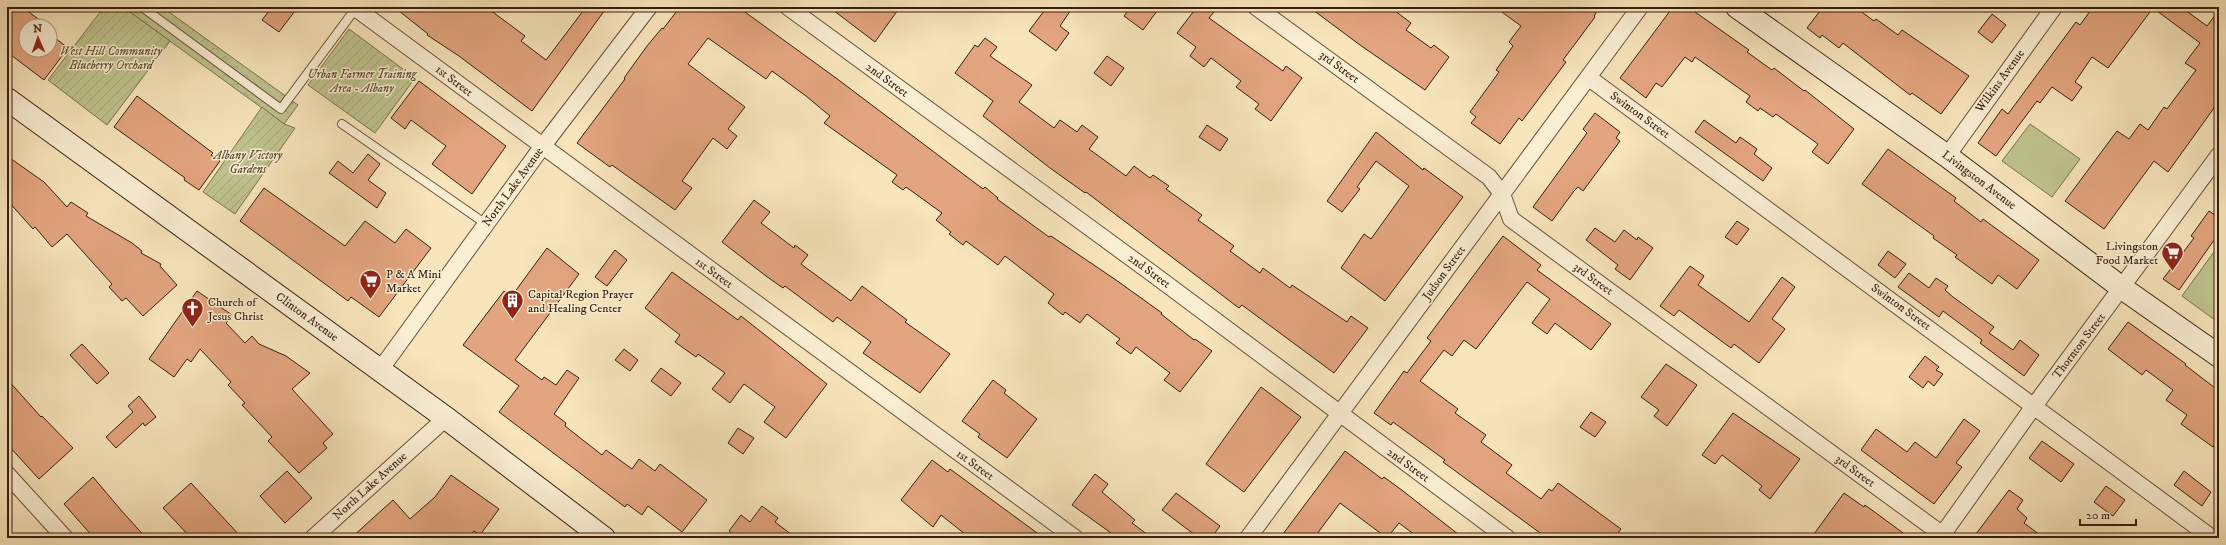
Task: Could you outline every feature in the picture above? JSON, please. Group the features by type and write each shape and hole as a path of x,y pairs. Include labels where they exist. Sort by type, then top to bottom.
{"street":[{"name":"North Lake Avenue","path":"380,370 542,147 649,7"},
{"name":"2nd Street","path":"788,7 1341,413 1507,538"},
{"name":"3rd Street","path":"1256,7 1489,177 1502,194 1510,219 1943,537"},
{"name":"Judson Street","path":"1248,538 1640,7"},
{"name":"Livingston Avenue","path":"1737,7 1947,156 2122,288 2219,356"},
{"name":"Wilkins Avenue","path":"1947,156 2054,7"},
{"name":"1st Street","path":"355,8 1075,538"},
{"name":"Swinton Street","path":"1589,78 2212,538"},
{"name":"Clinton Avenue","path":"7,99 446,418 604,538"},
{"name":"Thornton Street","path":"1943,537 2034,406 2219,155"},
{"name":"North Lake Avenue","path":"313,538 446,418"},
{"path":"7,474 64,538"}],"lane":[{"path":"142,7 281,109 355,8"},
{"path":"342,124 486,224"}],"green space":[{"name":"West Hill Community Blueberry Orchard","path":"104,7 123,7 170,41 107,125 48,80"},
{"path":"123,7 162,7 298,105 284,124"},
{"name":"Urban Farmer Training Area - Albany","path":"349,29 415,78 375,133 308,85"},
{"name":"Albany Victory Gardens","path":"262,107 284,124 295,128 235,214 203,192"},
{"path":"2030,124 2080,159 2052,197 2002,161"},
{"path":"2219,245 2219,323 2182,296"}],"building":[{"path":"7,7 22,7 37,18 18,18 18,58 58,58 58,40 68,48 44,80 7,52"},
{"path":"272,7 298,7 279,32 262,20"},
{"path":"394,7 486,7 525,36 521,41 546,60 586,7 607,7 532,111 459,56 427,35 428,34"},
{"path":"680,7 738,7 836,78 983,189 985,187 998,198 997,199 1049,237 1051,236 1116,280 1162,313 1161,314 1194,340 1195,339 1212,351 1180,392 1164,380 1170,373 1136,347 1131,354 1116,343 1120,339 1087,314 1080,323 1065,312 1063,315 1048,303 1054,294 1005,256 998,265 966,241 963,245 949,234 951,232 936,220 942,213 906,187 903,190 892,182 897,175 824,123 830,116 806,96 772,71 766,79 708,38 688,64 745,107 728,129 737,136 727,149 713,138 682,181 692,188 675,210 612,165 610,167 577,143 625,79 624,78 647,46 662,28 663,29"},
{"path":"829,7 900,7 875,42"},
{"path":"1047,7 1073,7 1060,26 1069,33 1056,51 1029,31"},
{"path":"1131,7 1160,7 1143,30 1124,16"},
{"path":"1197,7 1218,7 1209,18 1283,71 1286,66 1302,78 1271,121 1255,109 1259,104 1236,87 1241,81 1211,58 1204,67 1190,56 1196,47 1177,33"},
{"path":"1309,7 1390,7 1411,23 1406,30 1431,48 1434,45 1449,57 1425,90 1360,45"},
{"path":"1495,7 1600,7 1594,16 1595,17 1563,60 1566,62 1522,121 1519,118 1500,144 1471,123 1476,117 1470,112 1499,72 1496,70 1513,46 1509,42 1521,26"},
{"path":"1673,7 1688,7 1749,50 1747,52 1772,70 1774,68 1804,91 1805,90 1854,129 1828,164 1812,152 1818,144 1776,114 1773,117 1760,108 1758,111 1746,102 1750,96 1695,57 1692,62 1685,57 1662,87 1656,83 1646,98 1620,78"},
{"path":"1823,7 1855,7 1874,21 1876,19 1898,35 1902,30 1969,76 1941,114 1912,93 1910,95 1843,43 1839,48 1822,35 1820,38 1807,28"},
{"path":"2093,7 2181,7 2207,26 2219,10 2219,101 2168,172 2154,161 2104,229 2065,201 2117,131 2129,139 2140,124 2148,130 2164,107 2167,109 2196,70 2185,63 2200,43 2153,8 2108,68 2092,57 2075,82 2082,87 2072,101 2052,87 2040,103 2037,101 1996,156 1978,143 2002,109 2008,114 2076,22 2080,25"},
{"path":"1992,14 2006,25 1992,43 1978,32"},
{"path":"985,38 997,47 990,56 1032,85 1019,102 1054,128 1060,120 1077,132 1082,125 1098,137 1089,149 1126,176 1134,166 1150,178 1153,175 1169,186 1166,189 1202,215 1198,220 1234,246 1230,251 1260,273 1263,268 1290,288 1292,285 1347,322 1351,316 1368,328 1334,373 1242,305 1239,308 1086,192 1085,193 1050,168 983,116 993,101 955,73 975,45 978,47"},
{"path":"1107,56 1124,68 1111,86 1094,73"},
{"path":"419,81 506,146 472,194 432,164 446,146 411,120 405,129 391,118"},
{"path":"137,96 213,153 211,155 220,161 199,190 184,180 185,178 114,127"},
{"path":"1595,113 1620,132 1616,138 1620,141 1583,191 1578,187 1552,221 1533,207 1587,133 1583,129"},
{"path":"1704,120 1736,143 1740,137 1757,149 1754,154 1772,168 1763,181 1695,132"},
{"path":"1207,125 1228,139 1220,151 1199,137"},
{"path":"1376,132 1423,170 1424,168 1463,197 1385,301 1341,268 1364,234 1371,239 1409,186 1376,161 1357,187 1360,189 1342,212 1327,201"},
{"path":"1888,149 1956,198 1954,201 1981,222 1983,219 2039,260 2017,289 1998,275 1992,284 1955,257 1957,255 1933,238 1934,236 1862,184"},
{"path":"368,154 380,164 368,180 386,193 377,208 329,173 338,161 353,173"},
{"path":"7,156 44,182 67,207 71,202 88,213 86,216 132,243 142,251 141,253 161,264 160,266 177,285 143,316 126,298 122,301 109,287 112,284 67,234 52,247 35,227 33,229 7,200"},
{"path":"264,188 345,246 365,221 395,243 406,229 431,248 379,317 351,297 348,301 240,221"},
{"path":"754,200 770,212 761,223 794,248 795,245 808,255 801,264 851,301 862,286 907,320 905,322 950,354 920,393 863,353 871,342 837,317 833,322 785,286 783,288 766,276 722,242"},
{"path":"2209,211 2219,218 2219,233 2179,290 2163,279 2194,238 2191,236"},
{"path":"1737,221 1749,229 1737,245 1725,237"},
{"path":"1595,228 1615,242 1624,230 1637,240 1638,237 1653,248 1630,280 1615,269 1618,265 1586,240"},
{"path":"1503,236 1541,265 1537,270 1611,324 1591,350 1555,323 1547,334 1532,323 1550,299 1527,282 1476,349 1464,340 1452,356 1444,350 1420,381 1458,409 1455,413 1486,435 1481,442 1512,465 1506,473 1541,499 1549,489 1552,491 1558,483 1621,529 1614,538 1547,538 1443,462 1445,460 1393,422 1391,425 1374,413 1404,371 1407,373 1431,341 1427,338"},
{"path":"547,248 579,274 515,360 542,380 544,377 556,385 567,370 579,378 554,414 566,423 565,426 602,455 606,450 632,469 639,459 655,471 660,464 707,500 682,532 648,506 642,515 627,504 625,507 499,412 519,386 463,345 504,291 511,297"},
{"path":"615,250 627,260 607,286 595,277"},
{"path":"1888,251 1906,264 1895,278 1878,265"},
{"path":"1690,266 1704,276 1698,285 1749,322 1782,277 1795,287 1772,319 1785,329 1759,363 1734,344 1731,348 1679,310 1674,316 1660,306"},
{"path":"672,272 738,320 741,316 827,384 786,438 764,422 775,407 744,384 730,403 712,389 725,373 698,354 696,357 675,342 680,335 645,308"},
{"path":"1909,273 1929,288 1936,278 1948,286 1945,290 1953,297 1994,327 1989,333 2013,350 2020,340 2039,355 2024,376 1980,343 1982,340 1943,311 1939,317 1898,287"},
{"path":"197,291 232,315 226,323 245,343 252,336 259,344 286,356 310,373 292,389 333,434 323,443 327,448 299,473 268,441 272,437 242,405 245,403 228,385 231,382 200,349 191,362 187,359 174,377 149,359"},
{"path":"2128,322 2186,364 2185,365 2219,391 2219,439 2213,447 2181,424 2187,415 2166,400 2173,390 2146,370 2142,375 2108,349"},
{"path":"82,344 109,373 97,384 70,355"},
{"path":"624,349 638,360 630,371 615,360"},
{"path":"1925,356 1939,367 1936,370 1943,374 1934,386 1928,381 1923,388 1909,377"},
{"path":"1666,364 1697,385 1667,426 1654,416 1659,410 1641,397"},
{"path":"661,368 681,383 671,396 651,381"},
{"path":"7,379 41,417 42,416 73,448 39,479 7,444"},
{"path":"993,380 1006,390 1004,393 1037,419 1007,458 978,437 980,434 962,421"},
{"path":"1261,387 1301,417 1244,492 1206,464"},
{"path":"139,396 156,417 145,426 143,423 116,448 106,437 133,412 128,406"},
{"path":"1591,412 1606,422 1595,437 1580,427"},
{"path":"1733,413 1800,459 1770,499 1759,490 1762,486 1722,455 1715,464 1702,455"},
{"path":"1964,419 1980,431 1956,463 1962,467 1934,504 1861,450 1876,429 1907,452 1915,442 1936,458"},
{"path":"738,428 754,438 743,454 728,443"},
{"path":"2042,441 2074,464 2061,482 2029,458"},
{"path":"1345,451 1382,479 1384,477 1403,491 1463,538 1419,538 1399,523 1387,538 1340,503 1314,538 1280,538"},
{"path":"932,460 948,472 950,469 1044,538 970,538 941,515 933,527 901,500"},
{"path":"287,471 312,498 285,523 260,496"},
{"path":"2184,471 2211,492 2202,506 2174,485"},
{"path":"1095,474 1108,484 1102,492 1135,520 1132,523 1152,538 1118,538 1072,505"},
{"path":"451,475 499,509 480,535 474,531 469,538 351,538 393,500 410,519 435,497"},
{"path":"93,477 146,538 94,538 64,504"},
{"path":"191,483 242,538 191,538 163,508"},
{"path":"2106,486 2125,500 2113,516 2094,502"},
{"path":"2009,490 2023,500 2017,509 2027,518 2024,523 2044,538 1973,538"},
{"path":"1176,493 1220,526 1211,538 1199,538 1162,510"},
{"path":"1844,493 1864,507 1865,505 1910,538 1811,538"},
{"path":"762,506 778,518 775,522 796,538 737,538 729,531 741,515 750,522"}],"place":[{"name":"Livingston Food Market","path":"2173,272"},
{"name":"P & A Mini Market","path":"371,300"},
{"name":"Capital Region Prayer and Healing Center","path":"513,320"},
{"name":"Church of Jesus Christ","path":"192,328"}]}
